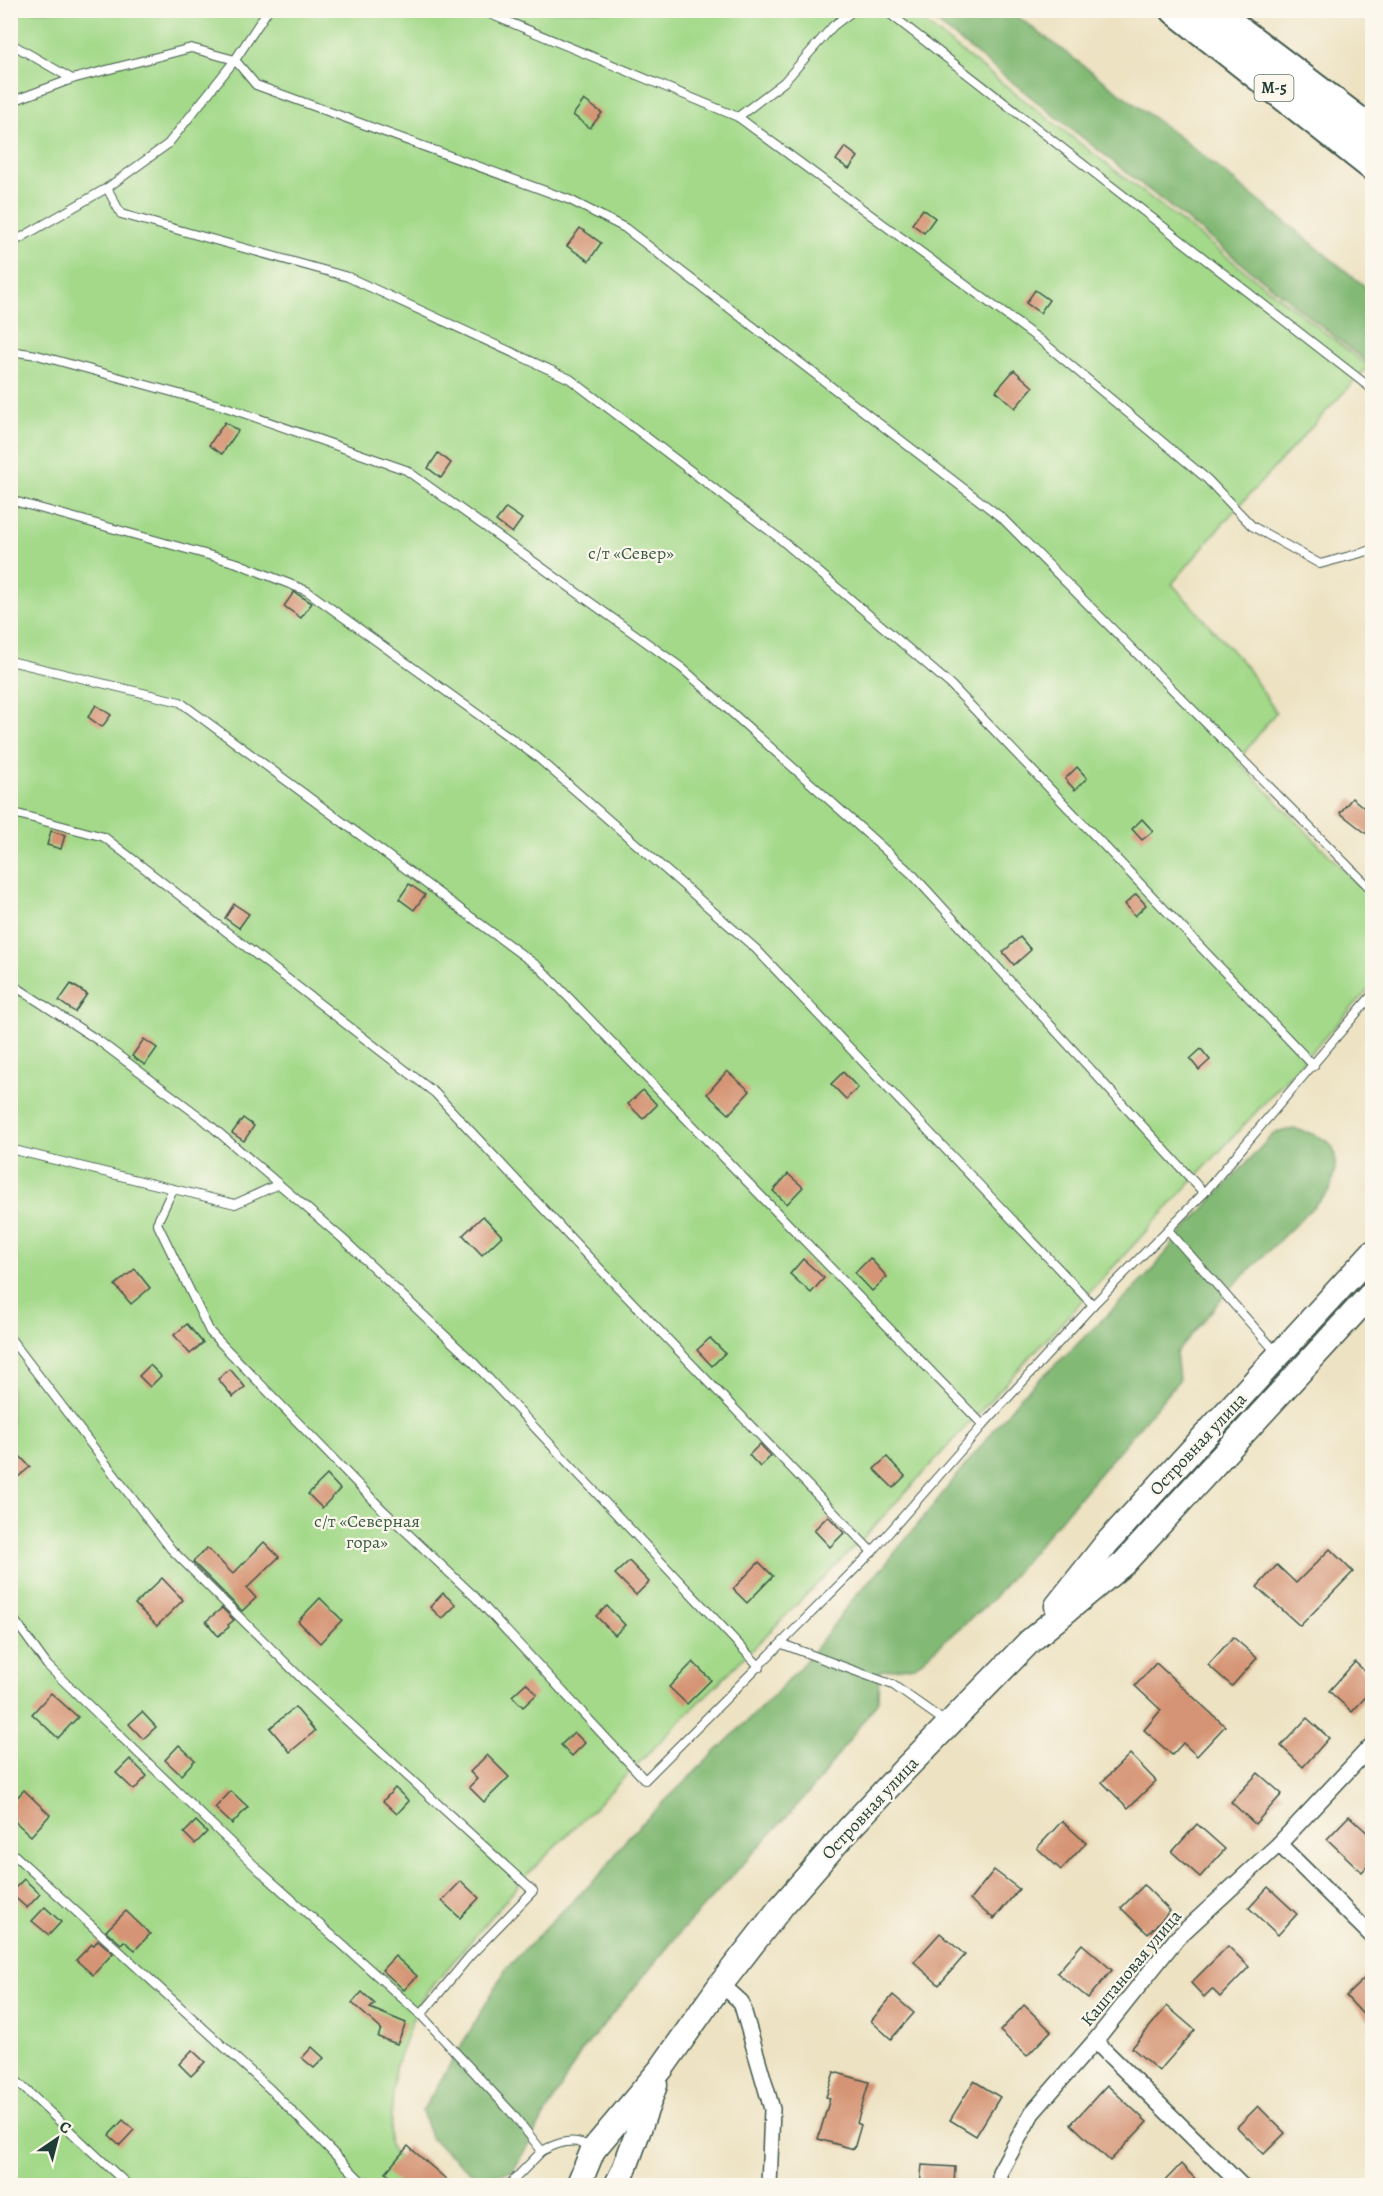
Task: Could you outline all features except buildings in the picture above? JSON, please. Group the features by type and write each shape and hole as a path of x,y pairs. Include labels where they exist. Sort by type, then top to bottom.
{"highway":[{"name":"М-5","path":"1175,10 1372,166"},
{"name":"М-5","path":"1215,12 1372,131"}],"main road":[{"name":"Островная улица","path":"578,2186 593,2150 661,2069 721,1984 781,1907 894,1780 1030,1641 1106,1544 1372,1253"},
{"name":"Островная улица","path":"1030,1641 1124,1563 1372,1293"},
{"name":"Островная улица","path":"616,2186 661,2069"}],"street":[{"name":"Каштановая улица","path":"1000,2186 1000,2172 1032,2113 1095,2042 1177,1938 1279,1844 1372,1745"},
{"path":"1279,1844 1372,1936"},
{"path":"721,1984 741,2002 772,2109 769,2186"},
{"path":"1095,2042 1242,2186"}],"lane":[{"path":"10,243 107,188 168,144 234,60 268,10"},
{"path":"480,10 738,117 1044,343 1207,479 1252,526 1320,564 1372,550"},
{"path":"738,117 784,82 833,26 854,10"},
{"path":"885,10 1372,389"},
{"path":"10,43 72,79"},
{"path":"10,102 72,79 191,48 234,60 256,86 570,200 625,228 1002,518 1372,890"},
{"path":"107,188 121,214 348,277 570,379 779,538 951,685 1314,1066"},
{"path":"10,351 36,354 223,406 406,470 682,668 913,875 1204,1193"},
{"path":"10,500 237,563 307,591 537,757 756,949 1093,1305"},
{"path":"10,662 180,702 540,968 983,1425"},
{"path":"10,812 104,837 435,1093 581,1249 872,1552"},
{"path":"10,983 99,1041 203,1119 343,1239 474,1363 760,1667"},
{"path":"173,1189 157,1223 210,1332 382,1510 475,1597 645,1780 872,1552 983,1425 1093,1305 1204,1193 1372,995"},
{"path":"10,1149 235,1204 279,1184"},
{"path":"1168,1230 1280,1355"},
{"path":"10,1338 171,1549 309,1686 533,1891 469,1957 421,2015"},
{"path":"10,1614 47,1665 260,1871 421,2015 511,2112 542,2151"},
{"path":"782,1644 893,1685 949,1725"},
{"path":"10,1851 271,2090 366,2186"},
{"path":"10,2075 129,2186"},
{"path":"507,2186 542,2151 557,2142 582,2142 593,2150"}],"green space":[{"name":"с/т «Север»","path":"11,11 909,11 1368,366 1226,520 1172,584 1245,665 1276,712 1238,761 1358,885 1372,873 1372,986 866,1535 528,1874 419,2002 395,2067 389,2143 413,2185 11,2186"},
{"path":"922,11 1010,11 1187,143 1372,292 1372,366"},
{"path":"1295,1129 1319,1137 1332,1147 1335,1164 1330,1190 1231,1288 1176,1353 1179,1380 992,1600 915,1666 879,1671 878,1701 815,1786 681,1931 581,2052 513,2171 478,2179 431,2138 422,2111 506,1969 602,1873 628,1837 777,1692 810,1656 856,1595 885,1565 1022,1395 1153,1270 1175,1240 1275,1132"}],"park label":[{"name":"с/т «Северная гора»","path":"367,1531"}]}
